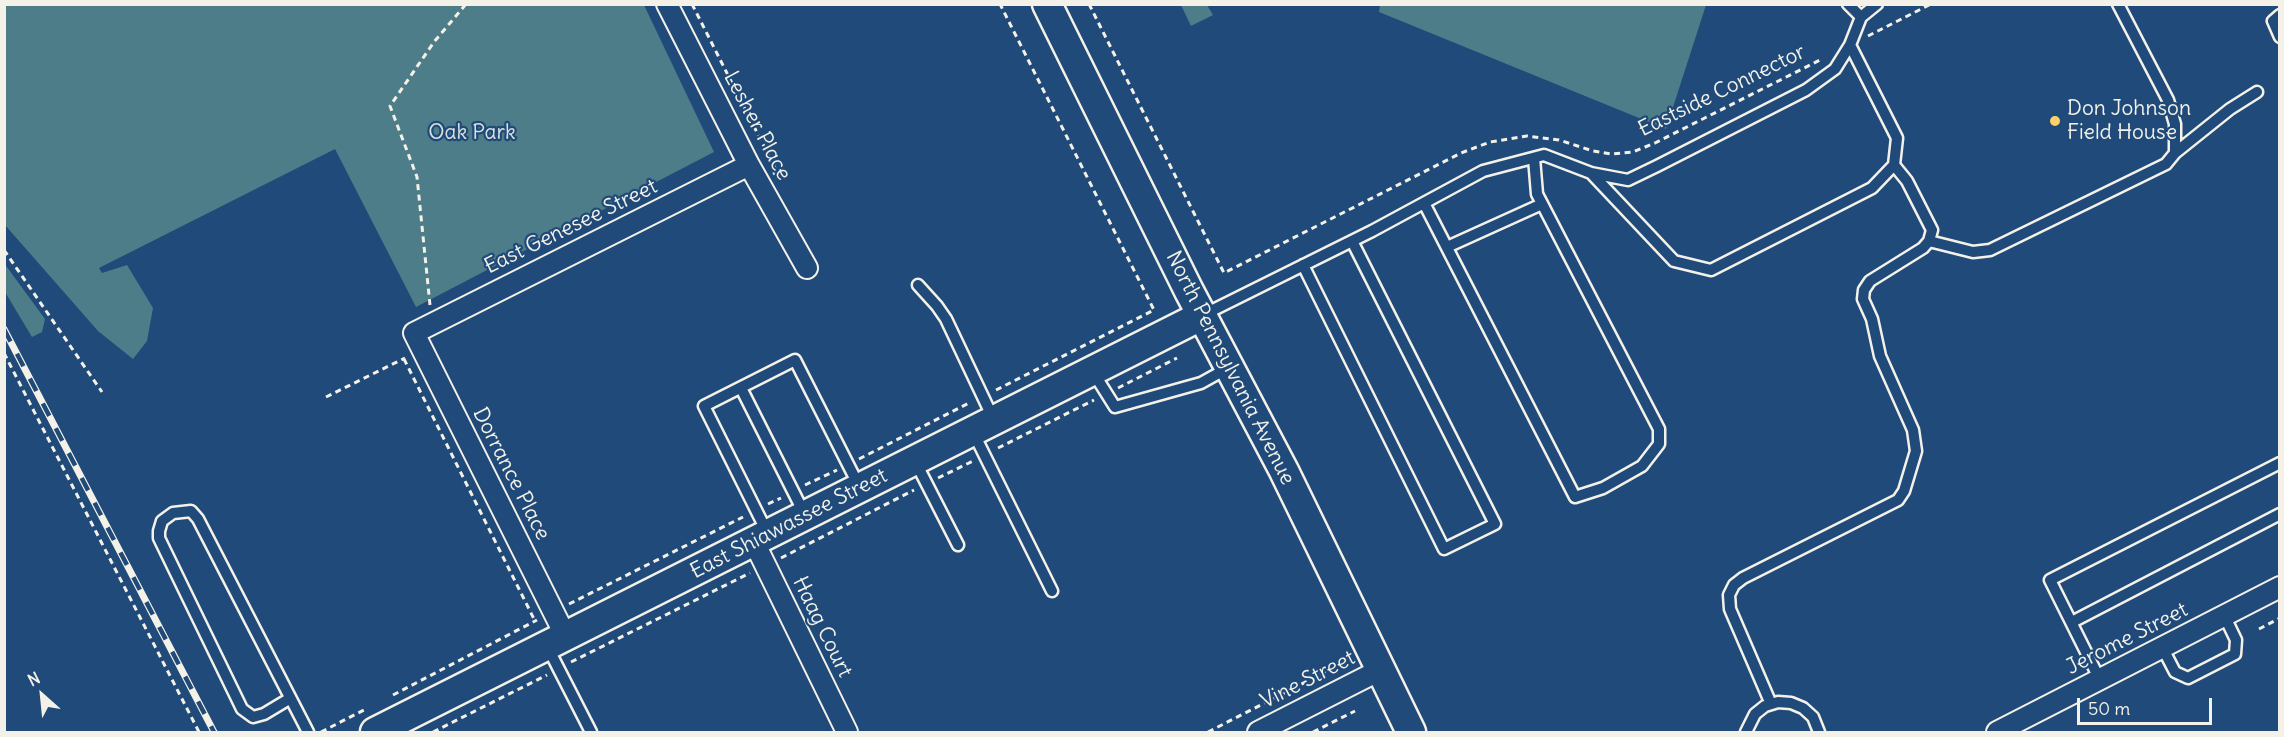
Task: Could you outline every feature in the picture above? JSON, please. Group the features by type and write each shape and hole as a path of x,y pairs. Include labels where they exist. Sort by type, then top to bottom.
{"street":[{"name":"Lesher Place","path":"667,4 749,165 807,268"},
{"name":"North Pennsylvania Avenue","path":"1047,4 1229,368 1284,471 1411,732"},
{"name":"East Genesee Street","path":"414,333 749,165"},
{"name":"East Shiawassee Street","path":"378,725 552,643 761,538 799,504 854,477 921,472 984,426 1099,382 1203,315"},
{"name":"Dorrance Place","path":"414,333 553,611 552,643"},
{"name":"Haag Court","path":"761,538 847,732"},
{"name":"Jerome Street","path":"1997,732 2280,587"},
{"name":"Vine Street","path":"1258,732 1380,670"}],"lane":[{"path":"1848,4 1861,17"},
{"path":"1203,315 1352,241 1483,171 1544,155 1591,173 1628,180 1806,90 1835,69 1850,45 1861,17 1877,4"},
{"path":"2118,4 2168,100 2175,124 2175,153"},
{"path":"2280,15 2273,21 2280,37"},
{"path":"1591,173 1674,261 1711,270 1872,188 1894,165 1897,138 1850,45"},
{"path":"1929,242 1973,252 1990,250 2166,164 2175,153 2230,109 2258,93"},
{"path":"1424,203 1575,497 1603,488 1642,466 1659,444 1659,429 1537,194 1534,158"},
{"path":"1771,704 1730,609 1729,595 1734,585 1743,578 1898,500 1904,491 1916,452 1913,430 1880,356 1872,319 1863,299 1864,290 1870,281 1923,248 1929,242 1932,230 1907,181 1894,165"},
{"path":"1447,247 1542,204"},
{"path":"1303,265 1444,549 1495,524 1352,241"},
{"path":"918,285 946,320 984,426 1052,591"},
{"path":"761,538 704,406 795,360 854,477"},
{"path":"1099,382 1115,407 1201,382 1229,368"},
{"path":"741,388 799,504"},
{"path":"2100,680 2050,580 2280,463"},
{"path":"921,472 958,545"},
{"path":"289,699 264,714 253,717 242,709 159,538 162,521 174,513 181,510 191,511 198,519 308,732"},
{"path":"2072,622 2280,514"},
{"path":"2162,647 2175,672 2188,678 2235,654 2236,640 2224,615"},
{"path":"552,643 591,732"},
{"path":"1746,732 1755,714 1778,702 1791,703 1803,708 1813,717 1819,732"}],"path":[{"path":"552,643 553,611 761,538 921,472 984,426 1154,310 1000,4"},
{"name":"Eastside Connector","path":"1089,4 1224,273 1461,153 1490,142 1527,136 1559,140 1611,154 1633,152 1931,4"},
{"path":"1916,4 1919,11"},
{"path":"4,250 102,392"},
{"path":"4,353 199,732"},
{"path":"404,358 552,643"},
{"path":"391,696 552,643 761,538 799,504 854,477 1099,382 1177,358"},
{"path":"2259,629 2280,618"},
{"path":"433,732 552,643"},
{"path":"1208,732 1334,668"},
{"path":"1313,732 1355,711"},
{"path":"320,732 378,725"}],"green space":[{"path":"1706,4 1666,129 1379,12 1380,5"},
{"name":"Oak Park","path":"4,5 644,5 714,152 416,307 335,149 99,268 102,273 127,265 153,308 147,341 133,359 98,331 5,225"},
{"path":"1181,5 1207,5 1213,15 1191,26"},
{"path":"4,263 45,319 42,332 32,337 5,292"}],"railway":[{"path":"4,329 214,732"}],"place":[{"name":"Don Johnson Field House","path":"2055,121"}]}
